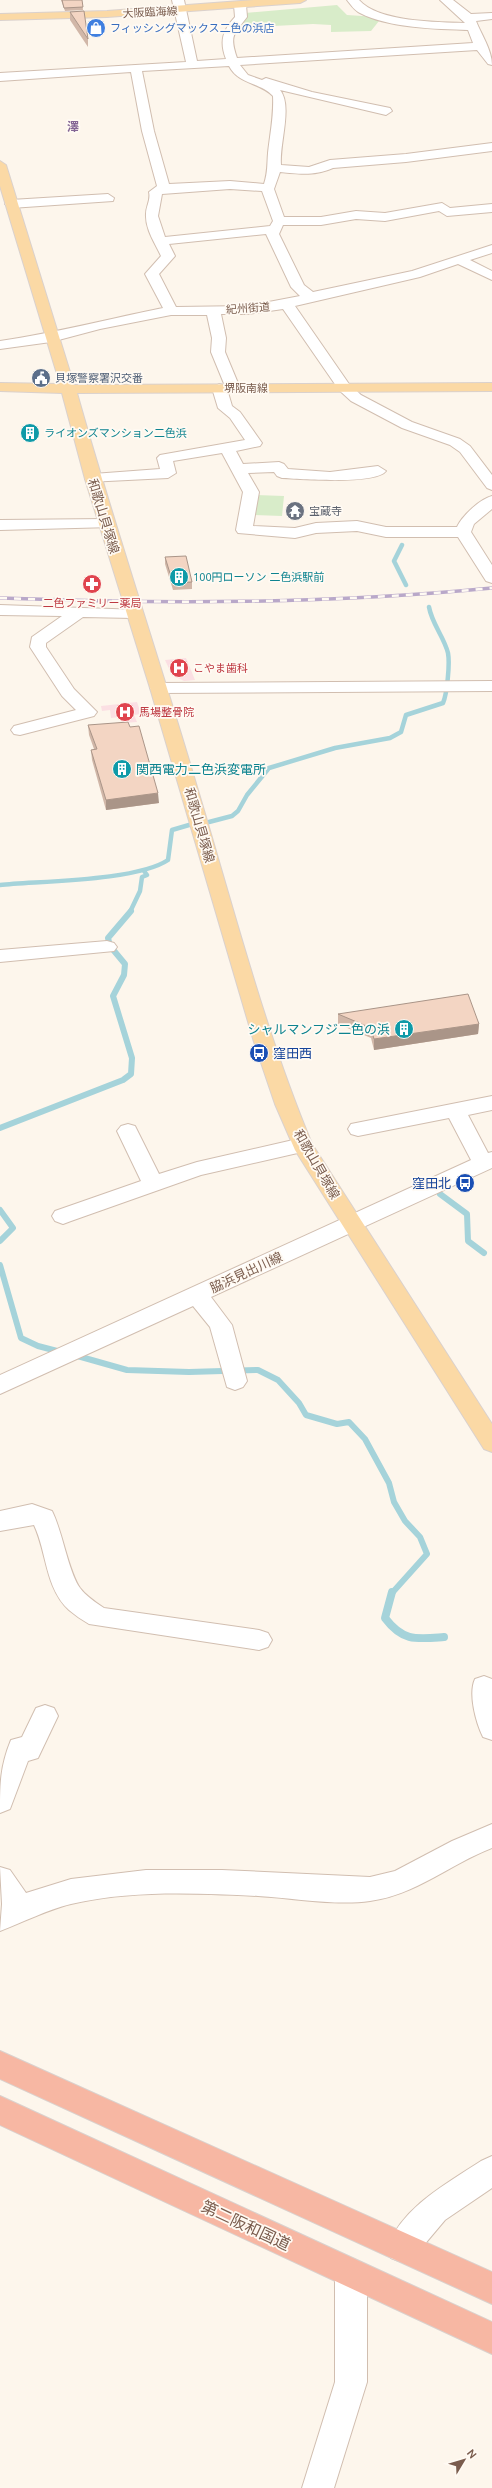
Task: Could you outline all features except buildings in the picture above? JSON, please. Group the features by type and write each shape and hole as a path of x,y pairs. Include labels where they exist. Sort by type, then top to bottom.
{"highway":[{"path":"0,2065 492,2288"},
{"name":"第二阪和国道","path":"0,2110 350,2274 492,2338"}],"main road":[{"name":"大阪臨海線","path":"0,17 180,5 300,0"},
{"name":"大阪臨海線","path":"0,12 180,5"},
{"name":"和歌山貝塚線","path":"0,165 51,338 68,389 93,479 134,613 159,688 264,1042 285,1104 302,1146 492,1443"},
{"name":"堺阪南線","path":"0,387 68,389 492,387"}],"street":[{"path":"353,0 364,11 392,18 452,26 492,16"},
{"path":"0,77 233,60 488,55 471,22 446,0"},
{"path":"236,2 241,17 232,25 228,37 228,48 233,60 242,76 276,92 279,96 275,168 268,188 276,225 272,234 298,287 310,297"},
{"path":"180,5 192,64"},
{"path":"136,68 148,131 164,188"},
{"path":"254,81 268,82 293,91 386,111"},
{"path":"275,168 309,171 318,170 330,164 406,158 492,147"},
{"path":"171,312 152,274 168,256 162,241 156,233 152,214 158,199 155,192 164,188 230,185 268,188"},
{"path":"11,204 108,198"},
{"path":"162,241 276,225 321,221 356,215 385,217 442,207 447,212 492,208"},
{"name":"紀州街道","path":"0,345 51,338 98,325 171,312 248,310 287,304 310,297 415,274 457,259 492,249"},
{"path":"457,259 492,276"},
{"path":"287,304 344,387 356,398 407,425 455,442 465,449 492,485"},
{"path":"93,479 168,473 165,458 255,443 234,415 225,408 226,388 218,352 219,338 214,310"},
{"path":"227,448 251,492 244,530 295,533 316,528 357,526 386,532 463,532 487,559 487,573 492,578"},
{"path":"238,469 279,467 282,473 330,477 378,471"},
{"path":"463,532 467,522 492,500"},
{"path":"0,525 107,524"},
{"path":"0,610 78,613 134,613"},
{"path":"20,730 88,712 68,692 38,647 38,642 78,613"},
{"path":"159,688 492,686"},
{"path":"0,956 107,947"},
{"path":"358,1129 492,1103"},
{"path":"456,1111 487,1161"},
{"path":"128,1131 153,1184"},
{"path":"63,1216 197,1169 302,1146"},
{"name":"脇浜見出川線","path":"0,1386 487,1161"},
{"path":"197,1295 221,1324 235,1381"},
{"path":"0,1521 32,1514 43,1518 48,1526 62,1576 76,1601 98,1617 259,1640"},
{"path":"484,1687 492,1729"},
{"path":"0,1801 20,1748 29,1750 45,1716"},
{"path":"0,1879 10,1913 82,1889 126,1882 188,1882 370,1889 410,1879 448,1855 492,1838"},
{"path":"402,2247 434,2209 492,2171"},
{"path":"318,2488 351,2382 350,2274"}],"shaded area":[{"name":"こやま歯科","path":"186,658 195,680 184,681 172,675 165,660"},
{"name":"馬場整骨院","path":"137,702 141,714 134,715 137,722 124,723 120,717 111,718 110,710 102,711 101,706"}],"green space":[{"path":"337,5 347,15 378,17 379,21 371,31 331,32 331,25 313,24 237,28 247,17 245,13"},
{"path":"256,495 284,496 282,516 253,515"}],"waterway":[{"path":"402,545 394,561 406,585"},
{"path":"209,822 232,816 238,811 247,795 269,768 335,748 390,738 401,732 406,715 443,703 448,679 448,653 429,607"},
{"path":"0,885 87,879 112,876 154,867 168,860 172,830 189,825"},
{"path":"130,912 140,891 142,877 147,875 144,871"},
{"path":"0,1128 123,1080 131,1074 132,1058 113,996 124,975 125,964 110,946 108,938 131,911"},
{"path":"440,1194 467,1214 468,1241 484,1253"},
{"path":"0,1210 13,1228 0,1241"},
{"path":"0,1265 21,1338 38,1346 61,1352"},
{"path":"74,1355 127,1370 189,1372 258,1370 278,1380 299,1403 306,1415 337,1424 349,1422 365,1439 389,1483 394,1502 405,1521 420,1537 427,1554 392,1593"},
{"path":"392,1592 385,1618 392,1626 404,1635 411,1637 444,1637"}],"railway":[{"path":"0,598 185,602 308,600 492,588"}],"place":[{"name":"フィッシングマックス二色の浜店","path":"96,28"},
{"name":"貝塚警察署沢交番","path":"41,378"},
{"name":"ライオンズマンション二色浜","path":"30,433"},
{"name":"宝蔵寺","path":"295,511"},
{"name":"100円ローソン 二色浜駅前","path":"179,577"},
{"name":"二色ファミリー薬局","path":"92,584"},
{"name":"こやま歯科","path":"179,668"},
{"name":"馬場整骨院","path":"125,712"},
{"name":"関西電力二色浜変電所","path":"122,769"},
{"name":"シャルマンフジ二色の浜","path":"404,1029"},
{"name":"窪田西","path":"259,1053"},
{"name":"窪田北","path":"465,1183"}],"district":[{"name":"澤","path":"73,126"}]}
